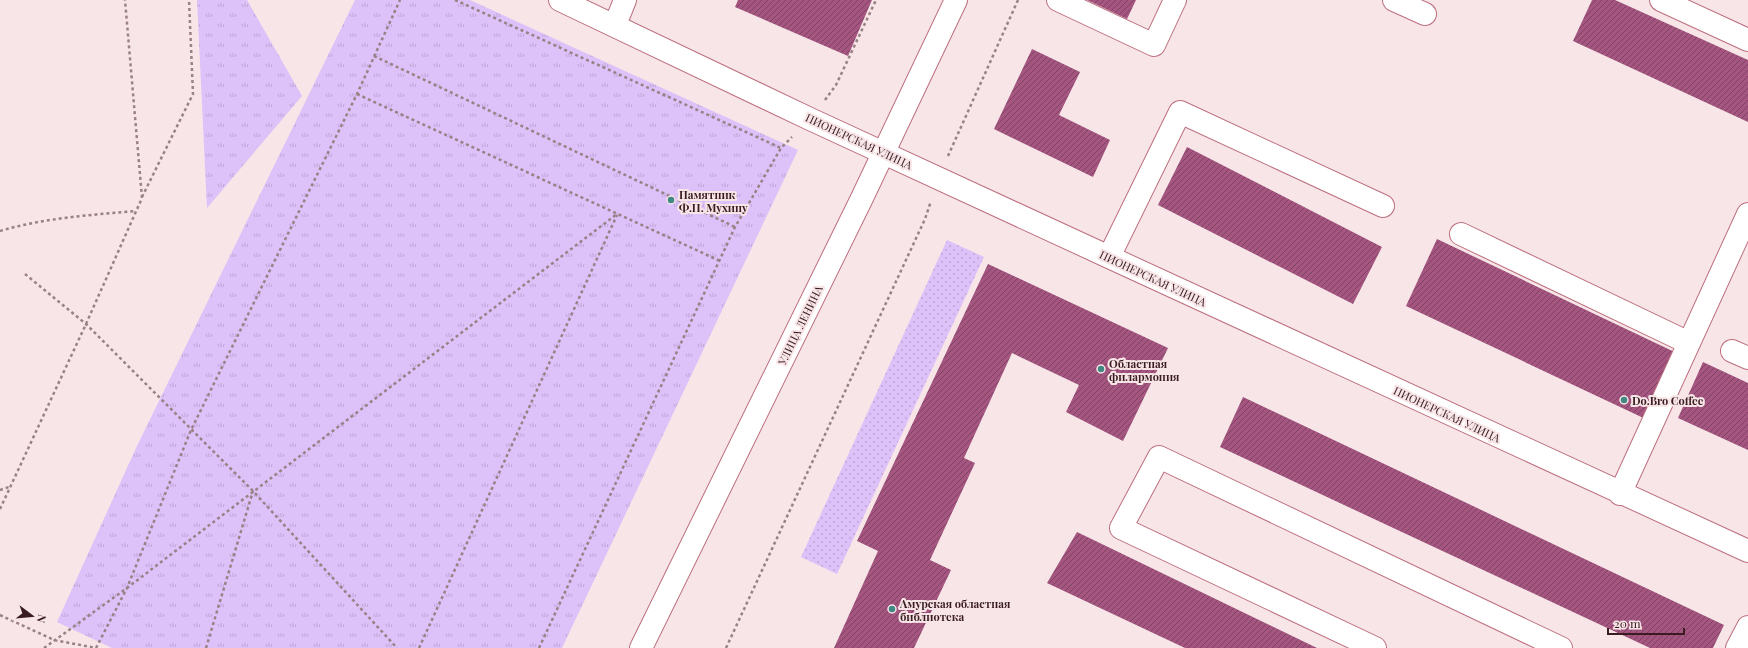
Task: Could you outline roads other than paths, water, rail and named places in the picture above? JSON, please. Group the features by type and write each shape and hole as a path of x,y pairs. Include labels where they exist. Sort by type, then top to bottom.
{"street":[{"name":"ПИОНЕРСКАЯ УЛИЦА","path":"560,0 883,153 1748,552"},
{"path":"615,25 625,0"},
{"name":"УЛИЦА ЛЕНИНА","path":"641,648 883,153 956,0"},
{"path":"1058,0 1154,45 1175,0"},
{"path":"1394,0 1425,14"},
{"path":"1661,0 1748,40"},
{"path":"1108,257 1180,112 1382,206"},
{"path":"1620,494 1748,214"},
{"path":"1461,234 1689,343"},
{"path":"1375,648 1121,528 1159,457 1561,648"},
{"path":"1737,648 1748,627"}],"place":[{"name":"Памятник Ф.Н. Мухину","path":"671,200"},
{"name":"Областная филармония","path":"1101,369"},
{"name":"Do.Bro Coffee","path":"1624,400"},
{"name":"Амурская областная библиотека","path":"892,609"}]}
